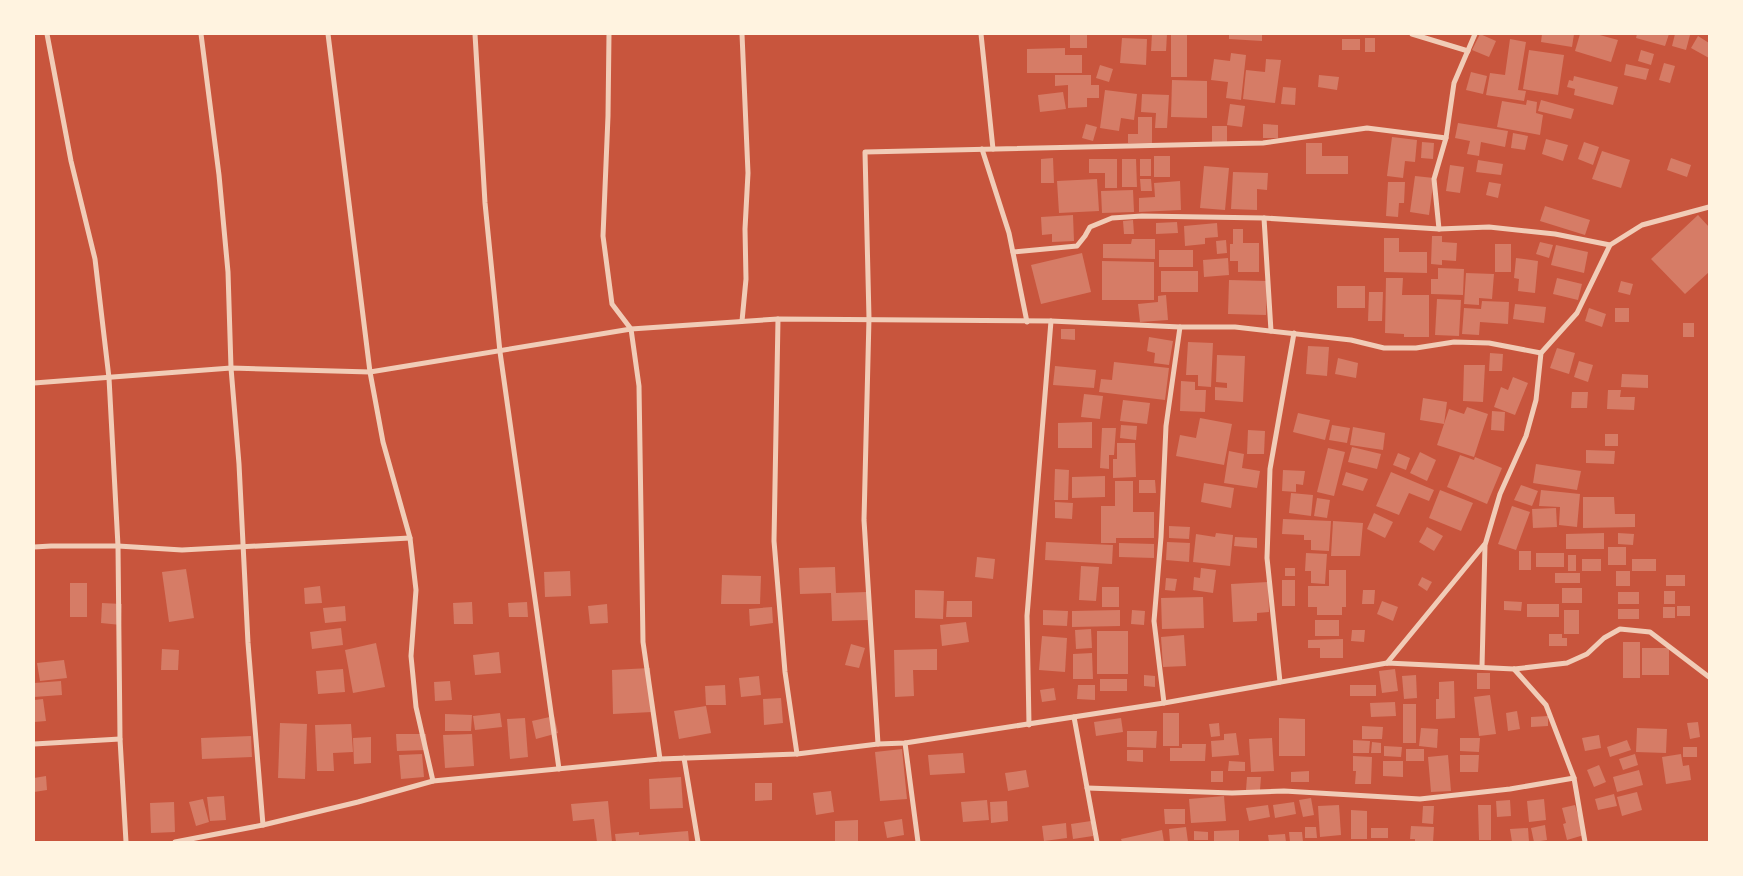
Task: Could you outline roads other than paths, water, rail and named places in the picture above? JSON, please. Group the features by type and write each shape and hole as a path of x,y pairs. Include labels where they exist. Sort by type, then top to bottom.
{"street":[{"path":"47,34 71,161 95,259 109,378 118,546 120,739 126,842"},
{"path":"201,34 219,175 225,243 249,662 263,825"},
{"path":"328,34 370,372 382,442 410,538 416,590 411,656 416,707 433,781"},
{"path":"475,34 486,203 500,352 559,769"},
{"path":"609,34 603,236 612,304 631,329 639,386 643,642 660,759"},
{"path":"742,34 748,173 745,229 746,279 742,321"},
{"path":"980,34 993,149"},
{"path":"1412,34 1468,51"},
{"path":"1439,229 1434,178 1446,138 1454,83 1474,34"},
{"path":"878,744 864,520 869,318 865,152 1263,143 1367,128 1446,138"},
{"path":"982,149 1009,233 1027,322"},
{"path":"1482,666 1484,545 1500,494 1526,436 1536,400 1541,353 1577,313 1610,246 1642,225 1709,207"},
{"path":"1013,252 1077,246 1090,227 1112,218 1142,216 1264,218 1439,229 1498,228 1555,234 1610,246"},
{"path":"1264,218 1271,331"},
{"path":"34,383 231,368 370,372 631,329 778,319 869,318 892,321 1051,321 1180,327 1235,327 1351,340 1384,348 1416,348 1454,342 1489,343 1541,353"},
{"path":"778,319 774,540 785,672 797,754"},
{"path":"1030,724 1027,616 1051,321"},
{"path":"1164,703 1154,621 1161,537 1166,426 1180,327"},
{"path":"1280,682 1267,558 1270,469 1294,333"},
{"path":"34,547 118,546 182,550 410,538"},
{"path":"1387,662 1484,545"},
{"path":"175,842 263,825 358,802 433,781 660,759 797,754 878,744 905,743 1164,703 1387,662 1514,668 1567,662 1587,654 1604,638 1620,629 1650,632 1709,676"},
{"path":"1514,668 1546,705 1574,778 1585,842"},
{"path":"1074,717 1097,842"},
{"path":"34,744 120,739"},
{"path":"905,743 918,842"},
{"path":"684,758 698,842"},
{"path":"1087,788 1232,794 1284,791 1420,799 1574,778"}]}
